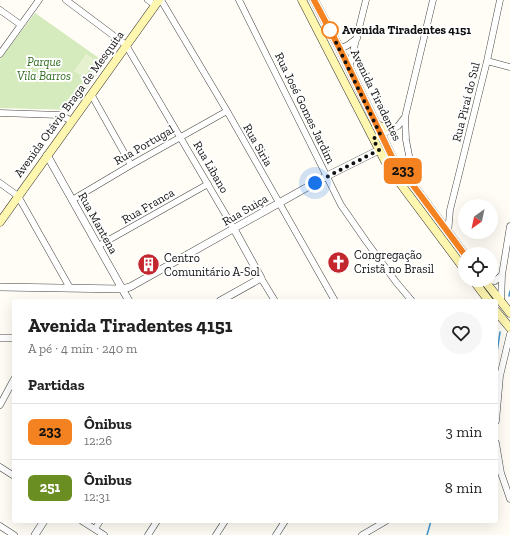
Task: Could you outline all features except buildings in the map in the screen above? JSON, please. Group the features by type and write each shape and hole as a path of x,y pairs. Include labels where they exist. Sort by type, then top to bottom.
{"main road":[{"name":"Avenida Tiradentes","path":"302,0 388,167 458,261"},
{"name":"Avenida Tiradentes","path":"314,0 340,49 392,157 459,247"},
{"name":"Avenida Otávio Braga de Mesquita","path":"0,222 158,2"},
{"path":"376,125 391,129"},
{"path":"478,287 487,299"},
{"path":"490,287 510,313"},
{"path":"498,313 510,328"}],"street":[{"path":"0,54 39,0"},
{"path":"66,0 126,45"},
{"path":"148,0 158,2"},
{"name":"Rua José Gomes Jardim","path":"239,0 341,205 396,282 410,299"},
{"path":"349,68 358,37 366,0"},
{"path":"415,188 408,158 405,135 405,117 433,0"},
{"name":"Rua Piraí do Sul","path":"448,234 450,210 487,62 500,0"},
{"name":"Rua Siria","path":"158,2 227,111 332,299"},
{"path":"0,10 21,25"},
{"path":"340,49 358,37"},
{"name":"Rua Libano","path":"126,45 181,137 274,299"},
{"path":"487,62 510,67"},
{"path":"91,94 131,165"},
{"name":"Rua Portugal","path":"72,200 227,111"},
{"path":"0,113 60,114 72,121"},
{"path":"373,139 380,134 398,126 405,117"},
{"name":"Rua Suiça","path":"122,289 135,285 327,176 379,150"},
{"name":"Rua Mantena","path":"47,155 128,299"},
{"path":"0,183 18,196 70,288"},
{"name":"Rua Franca","path":"98,246 208,184"},
{"path":"436,218 450,210"},
{"path":"501,302 502,275 510,226"},
{"path":"498,279 502,275"},
{"path":"224,299 261,278"},
{"path":"0,287 122,289"},
{"path":"498,398 500,376 510,334"},
{"path":"0,338 12,338"},
{"path":"0,405 12,383"},
{"path":"498,455 501,473 510,498"},
{"path":"0,467 12,475"},
{"path":"35,535 43,523"},
{"path":"85,523 104,535"},
{"path":"95,529 99,523"},
{"path":"148,535 156,523"},
{"path":"216,535 224,523"},
{"path":"276,535 284,523"},
{"path":"362,535 383,523"},
{"path":"0,526 14,535"}],"green space":[{"name":"Parque Vila Barros","path":"35,13 106,63 71,110 0,108 0,59"},
{"path":"86,54 96,60 83,77 74,71"}],"waterway":[{"path":"509,296 510,291"},
{"path":"498,346 500,332"},
{"path":"427,535 430,523"}],"bus line":[{"name":"233","path":"314,0 340,49 392,157 459,247"}],"place":[{"name":"Avenida Tiradentes 4151","path":"330,30"},
{"name":"Congregação Cristã no Brasil","path":"338,262"},
{"name":"Centro Comunitário A-Sol","path":"149,265"}],"route":[{"path":"315,183 379,150 373,139 380,134 330,30"}]}
